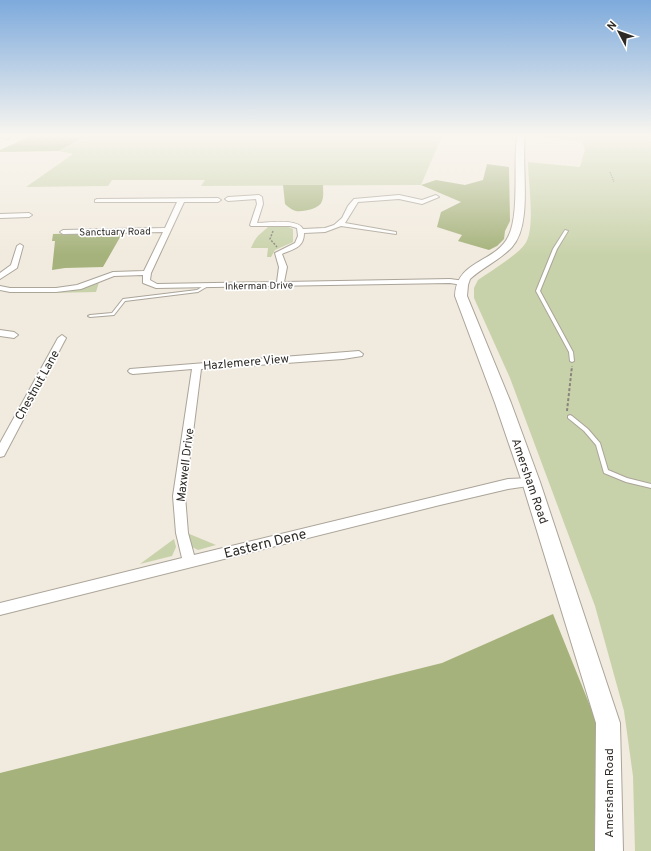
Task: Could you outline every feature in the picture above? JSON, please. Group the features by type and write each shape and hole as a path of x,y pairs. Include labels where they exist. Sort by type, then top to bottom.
{"main road":[{"path":"462,283 470,274 502,252 513,239 518,223 518,176"},
{"name":"Amersham Road","path":"462,283 461,296 503,403 531,482 608,723 609,851"}],"street":[{"path":"228,199 259,194 260,204 252,227 270,224 295,224 302,231 300,243 297,246 278,253 278,258 283,267 280,285"},
{"path":"341,224 352,204 356,200 399,197 422,202 436,197"},
{"path":"97,201 218,200"},
{"path":"0,288 10,290 56,290 78,287 113,274 147,273 181,201"},
{"path":"0,216 28,215"},
{"path":"302,231 319,231 341,224 385,230 394,233"},
{"name":"Sanctuary Road","path":"63,232 168,230"},
{"path":"0,277 14,266 20,246"},
{"name":"Inkerman Drive","path":"147,273 146,281 156,286 450,281 462,283"},
{"path":"0,333 14,335"},
{"name":"Chestnut Lane","path":"0,453 62,338"},
{"name":"Hazlemere View","path":"133,371 359,354"},
{"name":"Maxwell Drive","path":"189,562 182,533 179,496 196,366"},
{"name":"Eastern Dene","path":"0,609 508,484 531,482"}],"lane":[{"path":"566,231 555,249 538,291 571,352 572,361"},
{"path":"90,316 113,314 124,300 198,291 206,286"},
{"path":"570,417 586,430 598,444 606,471 626,480 651,486"}],"path":[{"path":"611,176 614,182"},
{"path":"270,224 273,232 270,239 278,248 283,250"},
{"path":"570,417 567,411 572,361"}],"green space":[{"path":"42,176 425,176 421,185 201,186 205,180 112,180 108,186 26,187"},
{"path":"484,176 509,176 510,221 505,231 504,239 497,246 489,250 458,241 462,235 437,227 441,212 461,202 421,185 436,180 465,185 483,180"},
{"path":"529,176 651,176 651,851 635,851 633,776 624,711 595,606 510,378 474,298 474,288 478,280 503,263 525,244 530,228 531,205"},
{"path":"283,185 323,185 321,204 315,208 295,211 285,204"},
{"path":"269,226 286,226 293,229 293,242 275,250 271,257 267,257 268,248 251,248 257,237"},
{"path":"123,232 103,267 65,268 52,270 55,241 52,241 53,234"},
{"path":"99,282 96,292 48,293 71,291"},
{"path":"187,533 216,545 198,550 192,547 186,540"},
{"path":"174,539 176,547 172,556 140,564"},
{"path":"553,614 597,723 594,851 0,851 0,773 442,663"}]}
